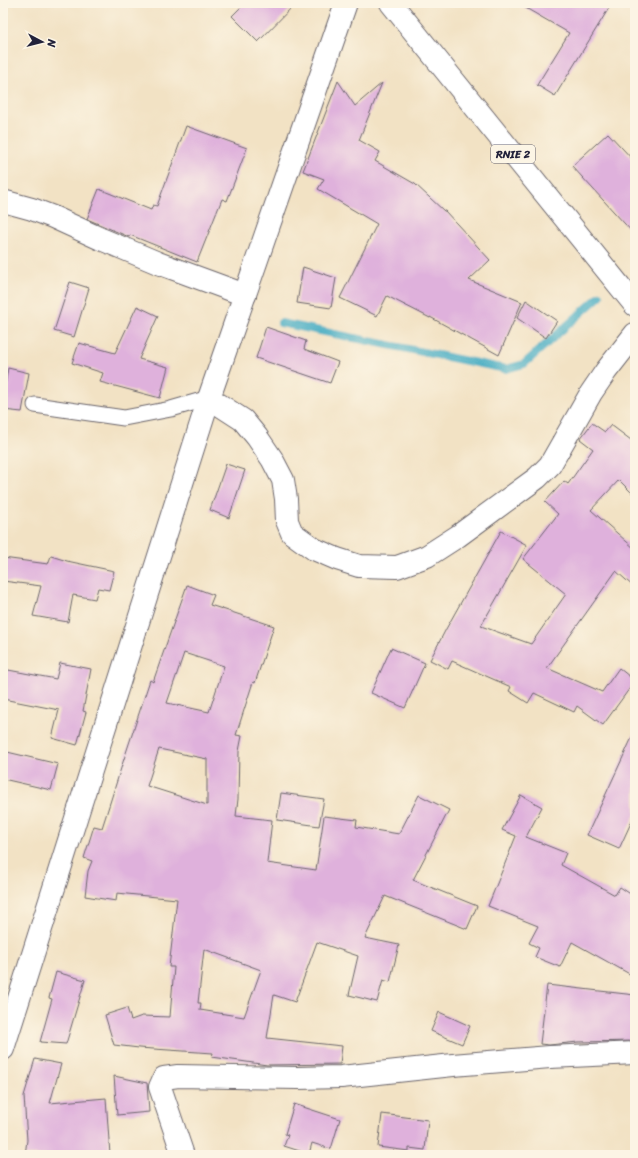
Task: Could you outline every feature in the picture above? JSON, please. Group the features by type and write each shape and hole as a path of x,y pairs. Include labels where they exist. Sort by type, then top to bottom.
{"street":[{"path":"3,1049 209,398 346,3"},
{"name":"RNIE 2","path":"391,3 635,305"},
{"path":"3,201 32,209 53,217 158,263 245,295"},
{"path":"209,398 243,420 272,459 283,480 287,521 292,533 314,549 337,559 359,566 396,567 427,556 458,536 537,478 550,465 587,399 606,371 635,334"},
{"path":"183,1155 160,1087 164,1078 178,1076 298,1078 341,1077 453,1065 550,1057 635,1053"}],"lane":[{"path":"35,405 124,418 171,409 209,398"}],"building":[{"path":"245,3 296,3 258,42 232,16"},
{"path":"517,3 612,3 555,96 537,85 569,33"},
{"path":"338,81 355,106 382,83 359,140 380,152 375,161 415,184 445,211 490,260 469,280 522,302 499,355 430,317 387,296 377,316 340,298 377,224 318,189 324,179 303,171"},
{"path":"186,126 247,148 227,201 222,199 197,262 130,235 129,237 87,219 99,189 151,210 153,205 157,206"},
{"path":"608,133 635,162 635,235 572,166"},
{"path":"303,267 336,278 331,308 297,303"},
{"path":"70,282 89,288 74,337 54,331"},
{"path":"526,300 557,321 546,338 517,318"},
{"path":"137,306 158,316 139,359 168,367 160,398 100,382 103,373 72,363 79,343 115,353"},
{"path":"266,327 306,341 304,349 338,362 330,383 256,358"},
{"path":"8,368 29,373 22,412 3,410 3,398"},
{"path":"592,423 605,432 611,425 635,443 635,496 619,480 591,510 635,549 635,588 616,571 547,668 602,692 619,668 635,681 603,725 577,706 574,712 534,693 528,703 509,691 511,687 452,661 448,669 430,660 501,531 527,545 481,626 531,644 566,594 523,559 558,514 545,502 564,481 568,484 593,449 580,439"},
{"path":"226,464 245,470 229,518 210,510"},
{"path":"51,556 114,571 109,590 98,588 95,599 73,595 68,622 33,616 41,586 3,581 3,558 48,564"},
{"path":"187,585 214,595 210,605 274,626 255,683 253,682 236,735 242,736 239,751 238,799 236,816 272,820 267,863 316,870 324,816 357,820 356,827 399,834 419,795 449,810 413,880 477,906 467,929 385,896 365,938 399,945 390,982 383,980 377,1002 349,995 358,956 317,942 295,1002 274,995 267,1038 342,1046 340,1064 267,1065 212,1057 213,1053 114,1045 105,1015 127,1008 131,1020 142,1016 170,1017 174,967 169,967 177,899 117,893 116,901 85,896 88,871 92,861 84,858 94,826 102,828 150,680 153,682","holes":["184,653 224,666 209,712 167,703","159,749 207,759 207,805 147,786","204,949 261,970 244,1017 200,1010 201,1003 198,1003"]},
{"path":"391,648 425,663 405,708 371,693"},
{"path":"60,663 91,669 83,711 86,712 77,745 52,738 59,710 3,699 3,669 56,679"},
{"path":"635,731 635,814 619,849 587,835"},
{"path":"3,751 58,764 51,790 3,779"},
{"path":"281,793 324,799 319,826 277,820"},
{"path":"521,795 542,807 526,837 566,853 561,865 615,895 620,887 635,897 635,977 572,942 560,967 535,957 539,948 529,943 538,926 488,906 516,836 502,830"},
{"path":"56,972 85,980 66,1044 40,1042 52,999 49,998"},
{"path":"547,985 635,995 635,1041 578,1042 549,1045 540,1044"},
{"path":"439,1012 470,1026 462,1044 431,1031"},
{"path":"35,1059 61,1064 50,1103 106,1098 110,1155 25,1155 27,1140 24,1096"},
{"path":"114,1076 147,1083 149,1112 117,1115"},
{"path":"294,1104 340,1119 331,1149 312,1143 309,1154 284,1146 288,1135 285,1134"},
{"path":"382,1114 428,1120 425,1150 409,1148 409,1151 378,1147"}],"waterway":[{"path":"281,323 506,369 524,364 600,296"}]}
